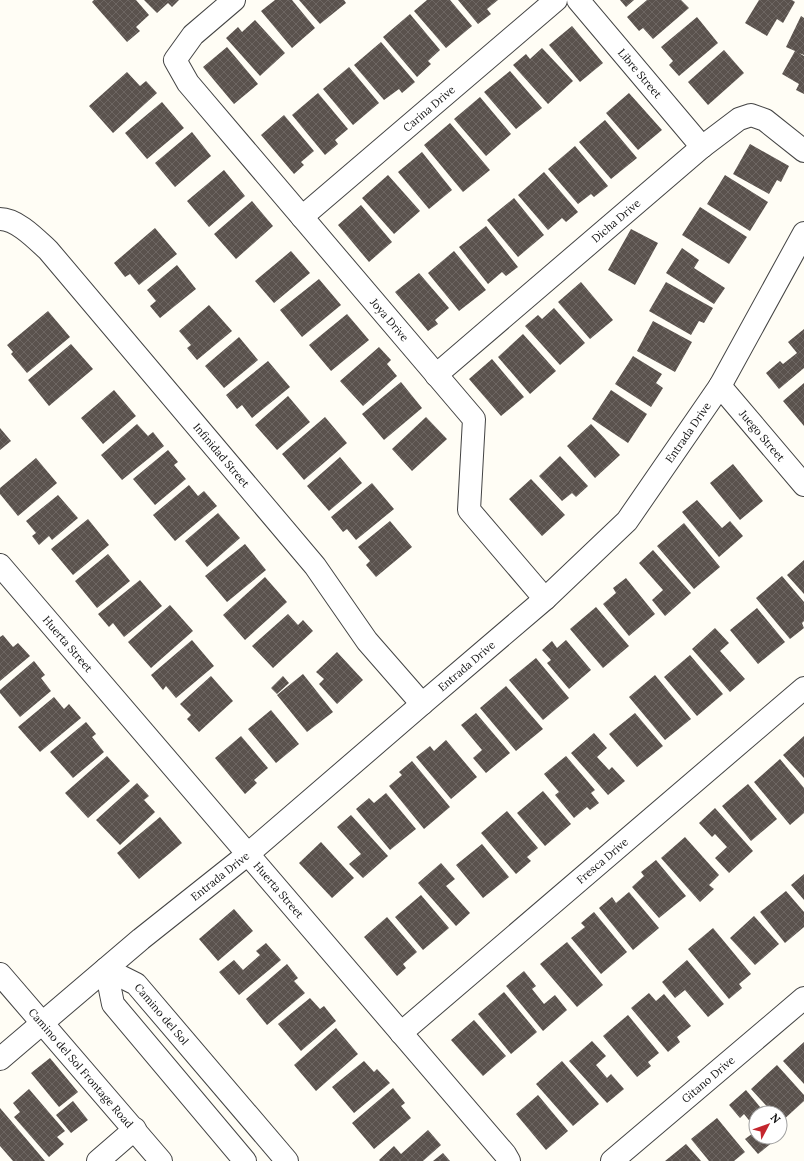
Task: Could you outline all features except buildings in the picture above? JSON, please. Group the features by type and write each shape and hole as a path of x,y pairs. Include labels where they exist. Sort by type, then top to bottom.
{"street":[{"name":"Joya Drive","path":"234,0 193,35 175,60 188,83 474,419 469,510 545,599"},
{"name":"Carina Drive","path":"302,217 556,0"},
{"name":"Libre Street","path":"578,0 702,148"},
{"name":"Dicha Drive","path":"436,375 702,148 739,119 751,115 765,120 804,152"},
{"name":"Infinidad Street","path":"3,219 26,231 48,250 315,566 367,641 422,704"},
{"name":"Entrada Drive","path":"0,1059 106,969 248,854 545,599 627,521 720,386 804,233"},
{"name":"Juego Street","path":"720,386 804,485"},
{"name":"Huerta Street","path":"0,565 510,1161"},
{"name":"Fresca Drive","path":"401,1033 804,688"},
{"path":"106,969 112,1004 245,1161"},
{"name":"Camino del Sol","path":"106,969 136,984 287,1161"},
{"name":"Camino del Sol Frontage Road","path":"0,974 161,1161"},
{"name":"Gitano Drive","path":"612,1161 804,998"},
{"path":"98,1161 135,1129"}]}
